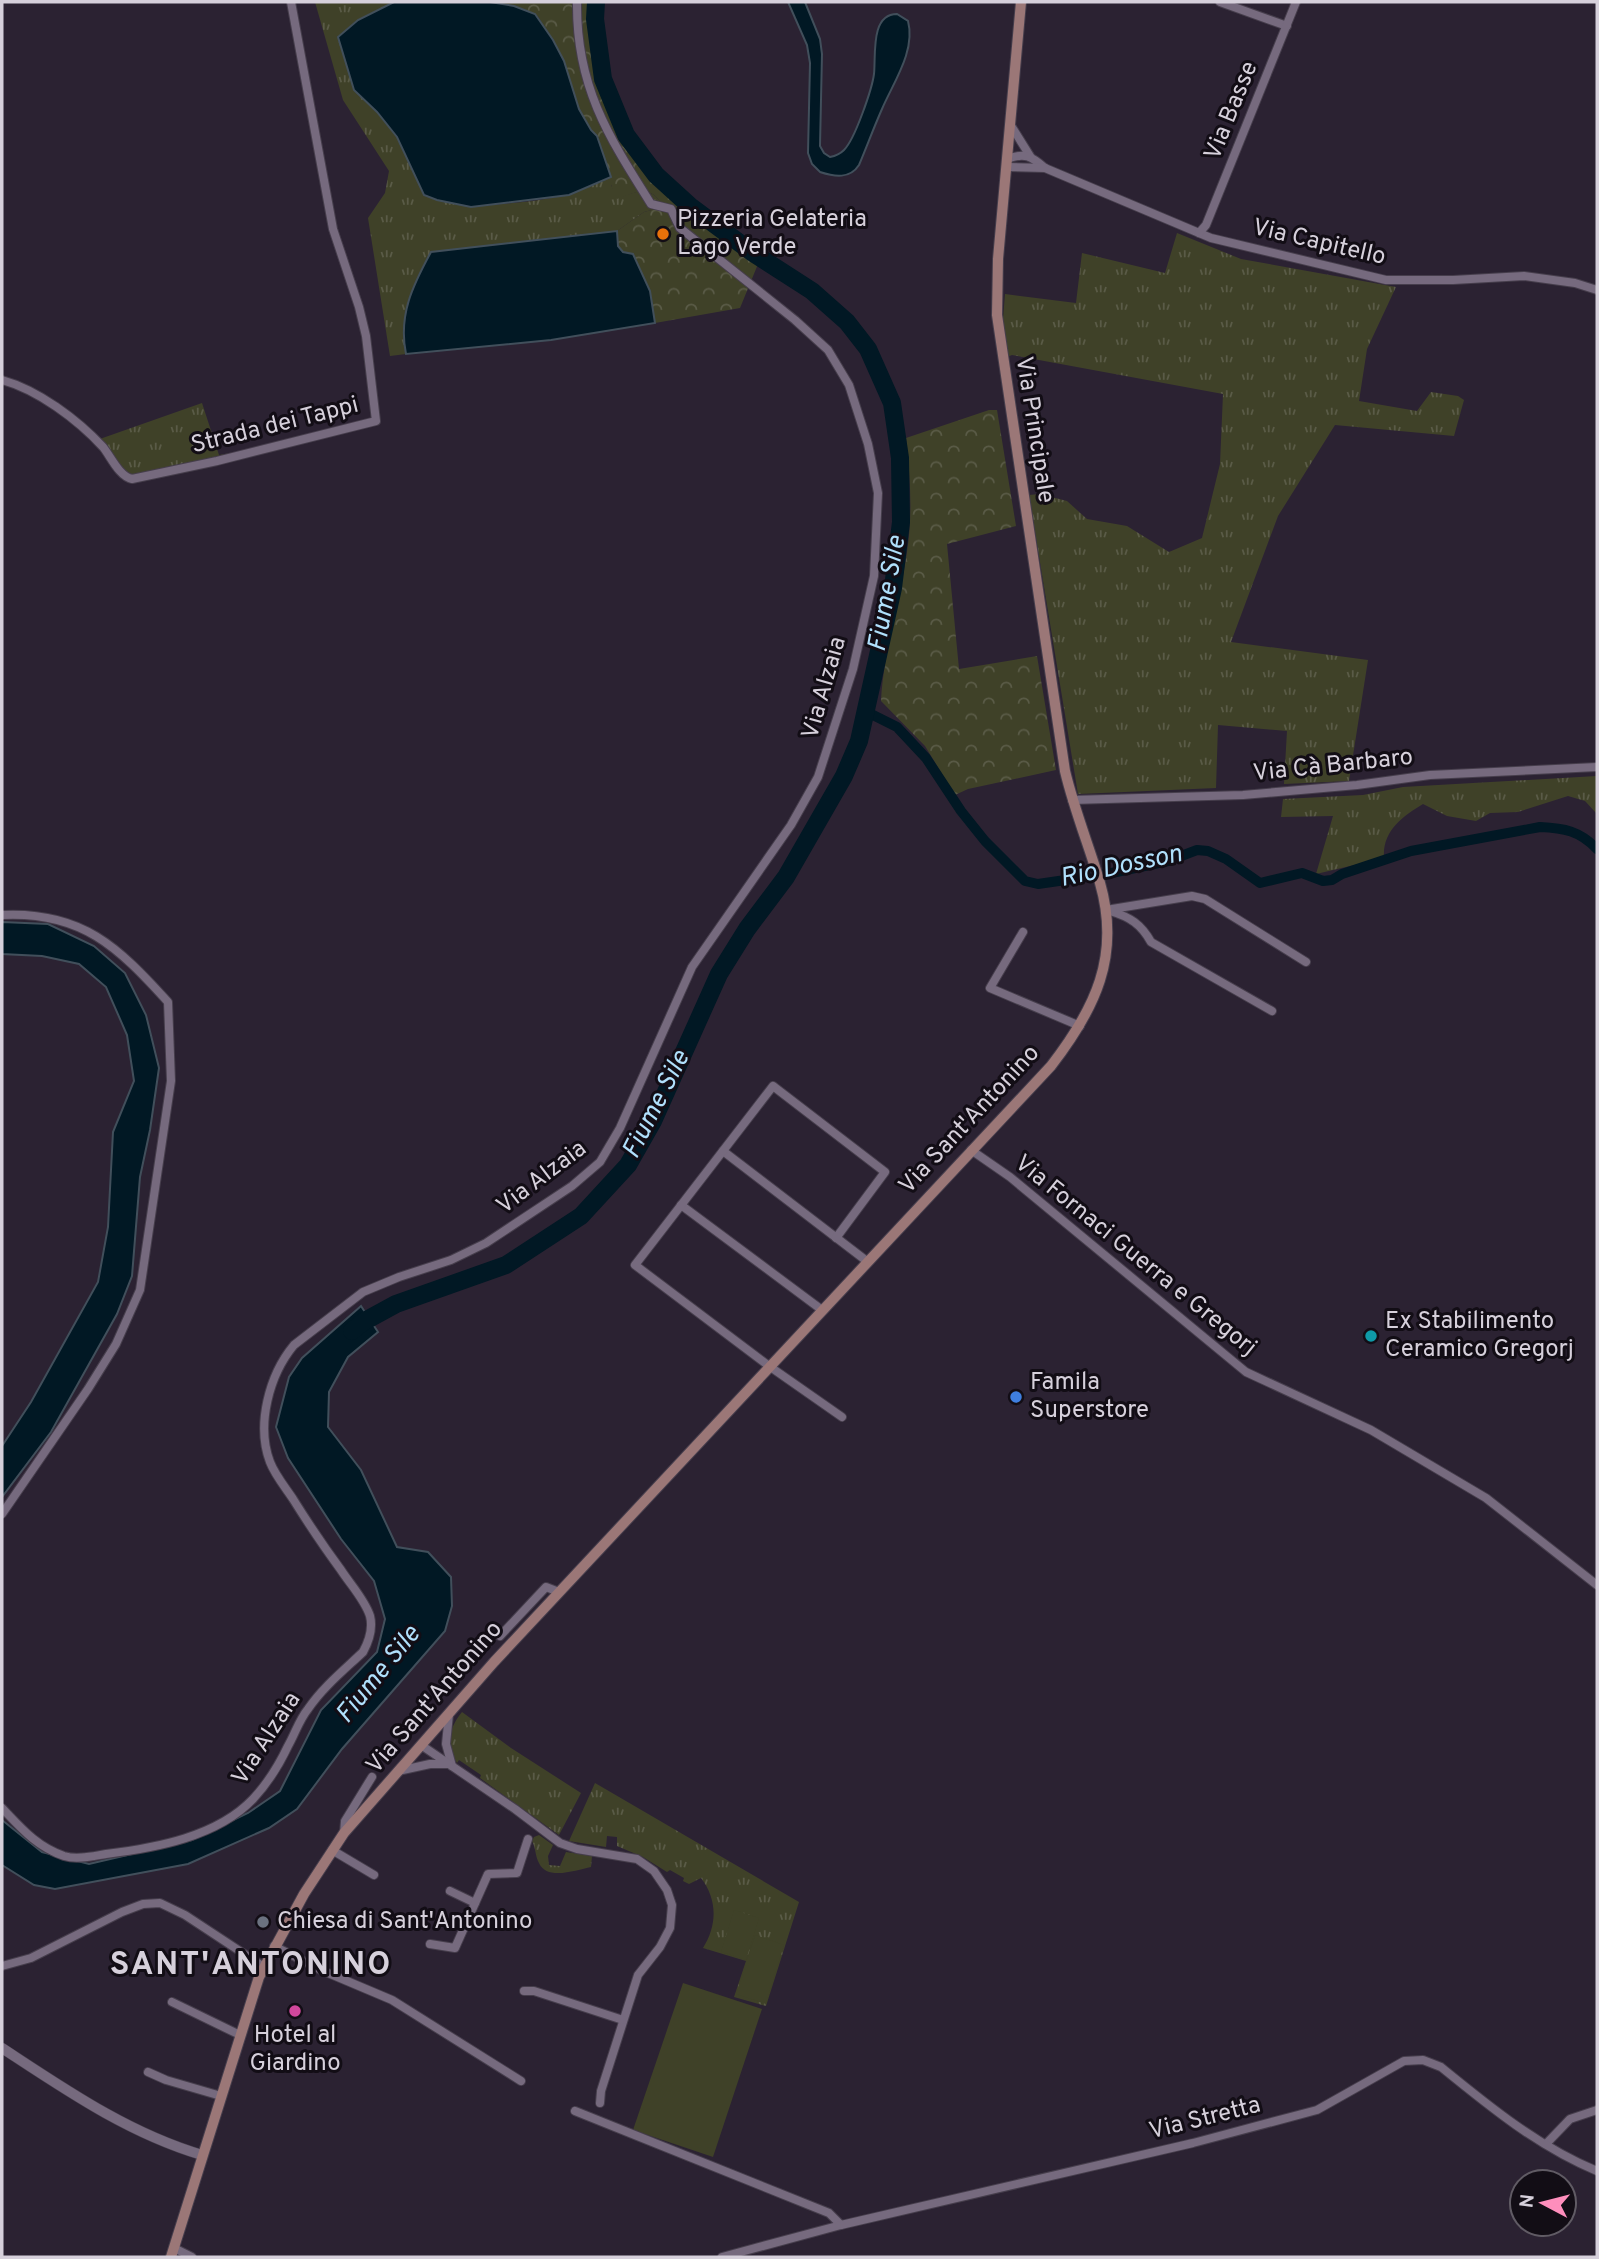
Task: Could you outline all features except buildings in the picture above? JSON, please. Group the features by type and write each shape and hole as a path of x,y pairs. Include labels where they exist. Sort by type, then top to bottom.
{"main road":[{"name":"Via Principale","path":"1021,2 996,290 997,315 1065,771 1092,860"},
{"name":"Via Sant'Antonino","path":"173,2253 264,1966 332,1850 450,1711 559,1592 1051,1066 1080,1026 1103,974 1107,947 1106,910 1092,860"}],"street":[{"name":"Strada dei Tappi","path":"2,380 41,397 73,421 102,446 128,479 217,461 376,421 366,336 333,229 291,2"},
{"name":"Via Alzaia","path":"2,1808 31,1839 47,1849 67,1857 85,1857 153,1847 201,1831 233,1815 251,1801 266,1784 307,1709 363,1652 370,1640 369,1615 358,1595 270,1462 265,1412 277,1374 287,1354 294,1345 363,1292 398,1277 451,1260 486,1243 572,1186 600,1162 620,1128 692,967 791,825 818,777 853,669 874,576 878,493 868,444 849,386 828,350 787,313 680,228 671,209 651,204 614,143 590,93 578,33 577,2"},
{"path":"1220,2 1287,26"},
{"name":"Via Basse","path":"1199,233 1206,225 1296,2"},
{"name":"Via Capitello","path":"1010,124 1030,156 1045,168"},
{"path":"1006,163 1022,154 1030,156"},
{"name":"Via Capitello","path":"1006,163 1045,168 1210,238 1386,279 1453,280 1524,276 1575,283 1597,290"},
{"name":"Via Cà Barbaro","path":"1072,800 1243,795 1357,785 1430,775 1597,767"},
{"path":"1106,910 1192,896 1205,899 1307,962"},
{"path":"1106,910 1136,922 1143,927 1151,942 1272,1011"},
{"path":"2,915 27,915 71,925 101,937 135,966 168,1002 171,1081 140,1290 116,1344 89,1389 2,1514"},
{"path":"1023,932 990,988 1080,1026"},
{"path":"836,1238 885,1172 773,1086 635,1265 842,1417"},
{"name":"Via Fornaci Guerra e Gregorj","path":"971,1150 1010,1177 1246,1372 1371,1430 1486,1498 1597,1585"},
{"path":"723,1151 867,1262"},
{"path":"681,1205 822,1310"},
{"name":"Via Sant'Antonino","path":"500,1636 546,1587 559,1592"},
{"path":"450,1711 446,1744 451,1765"},
{"path":"421,1745 560,1843 577,1849 637,1859 654,1871 662,1881 672,1905 670,1928 660,1947 639,1972 601,2091 600,2103"},
{"path":"398,1771 430,1764 451,1765"},
{"name":"Via Sant'Antonino","path":"344,1833 345,1821 372,1777"},
{"path":"430,1944 454,1948 488,1874 517,1873 528,1839"},
{"path":"332,1850 374,1875"},
{"path":"450,1891 475,1903"},
{"path":"2,1966 31,1958 132,1908 160,1903 185,1914 264,1966"},
{"path":"274,1946 391,2000 521,2081"},
{"path":"524,1991 534,1991 623,2020"},
{"path":"172,2002 240,2035"},
{"path":"2,2048 116,2120 153,2138 202,2155"},
{"name":"Via Stretta","path":"722,2257 841,2225 1193,2143 1317,2110 1395,2065 1414,2059 1441,2067 1506,2119 1569,2159 1597,2171"},
{"path":"148,2071 166,2080 221,2096"},
{"path":"1546,2144 1570,2119 1597,2110"},
{"path":"575,2111 829,2213 841,2225"},
{"path":"173,2253 192,2257"}],"green space":[{"path":"315,2 394,2 358,20 354,89 397,137 424,195 471,207 569,195 611,177 611,185 617,198 649,192 659,200 659,208 644,212 617,231 431,252 405,349 406,354 390,356 368,218 385,193 389,171 343,100"},
{"path":"490,2 590,2 593,43 601,83 618,123 649,172 758,264 740,308 655,323 650,290 618,246 617,231 644,212 659,208 659,200 644,191 617,199 605,158 581,113 557,52 539,19 526,10"},
{"path":"1177,233 1241,259 1396,287 1367,349 1359,401 1417,411 1431,392 1458,396 1464,400 1454,436 1335,425 1278,516 1231,642 1368,660 1349,781 1284,784 1287,731 1218,725 1216,788 1078,794 1029,495 1040,494 1067,501 1087,519 1127,526 1169,552 1202,538 1220,464 1223,394 1012,355 1007,357 1003,319 1005,294 1076,303 1082,253 1165,273"},
{"path":"202,403 219,455 236,452 127,477 97,440"},
{"path":"989,410 997,410 1016,526 947,544 959,669 1037,656 1056,770 968,789 955,795 925,746 881,701 909,537 910,495 906,438"},
{"path":"1597,776 1597,814 1585,801 1568,796 1518,812 1490,813 1476,821 1447,816 1423,804 1395,825 1386,840 1384,858 1316,874 1333,816 1281,817 1283,799 1363,795 1403,787"},
{"path":"462,1712 511,1748 581,1793 559,1835 480,1778 481,1775 459,1760 457,1763 451,1750 450,1737"},
{"path":"595,1783 799,1902 766,2006 734,1997 746,1961 703,1948 711,1931 714,1913 707,1886 701,1878 689,1884 670,1870 667,1872 643,1857 617,1846 617,1837 607,1836 606,1847 569,1841"},
{"path":"539,1835 553,1845 548,1856 549,1865 560,1866 566,1852 592,1856 591,1867 562,1873 548,1872 538,1860 532,1841"},
{"path":"734,1910 759,1918 746,1960 721,1952"},
{"path":"755,1935 784,1945 766,2004 736,1994"},
{"path":"683,1983 762,2009 713,2157 633,2130"}],"water":[{"path":"394,2 490,2 514,6 535,14 564,61 579,109 597,136 611,177 569,195 471,207 424,195 397,137 377,112 354,90 338,37 358,20"},
{"path":"788,2 805,2 820,39 820,146 830,157 844,150 862,114 873,81 876,37 882,21 897,14 908,21 909,44 902,66 859,165 847,175 820,172 812,164 808,153 810,63 807,45"},
{"path":"617,231 618,246 623,252 633,254 650,291 655,323 551,340 406,354 406,313 413,288 431,252"},
{"path":"2,922 48,924 94,946 125,973 146,1015 159,1068 140,1177 132,1276 117,1314 51,1432 2,1497 2,1446 31,1402 98,1282 108,1227 113,1132 134,1081 127,1035 106,987 79,964 42,956 2,954"},
{"name":"Fiume Sile","path":"361,1306 378,1332 348,1357 329,1392 328,1427 361,1470 397,1547 428,1552 451,1577 452,1606 445,1631 342,1749 297,1809 269,1828 188,1864 55,1889 34,1885 2,1865 2,1820 42,1852 89,1864 192,1840 248,1813 280,1791 321,1710 377,1652 385,1619 374,1581 341,1539 288,1458 276,1427 289,1377 302,1358"}],"waterway":[{"name":"Rio Dosson","path":"352,1331 396,1304 506,1265 581,1216 628,1165 653,1121 719,974 747,929 786,877 844,776 859,741 893,588 901,522 900,458 892,403 868,349 847,322 812,291 753,253 690,206 656,175 626,135 603,79 595,19 596,2"},
{"name":"Rio Dosson","path":"865,711 897,727 926,758 961,811 985,841 1025,881 1038,884 1107,874 1168,861 1197,850 1208,851 1226,859 1260,883 1302,873 1323,881 1332,880 1342,874 1411,851 1540,827 1571,832 1597,849"}],"place":[{"name":"Pizzeria Gelateria Lago Verde","path":"663,234"},
{"name":"Ex Stabilimento Ceramico Gregorj","path":"1371,1336"},
{"name":"Famila Superstore","path":"1016,1397"},
{"name":"Chiesa di Sant'Antonino","path":"263,1922"},
{"name":"Hotel al Giardino","path":"295,2011"}],"district":[{"name":"SANT'ANTONINO","path":"251,1966"}]}
